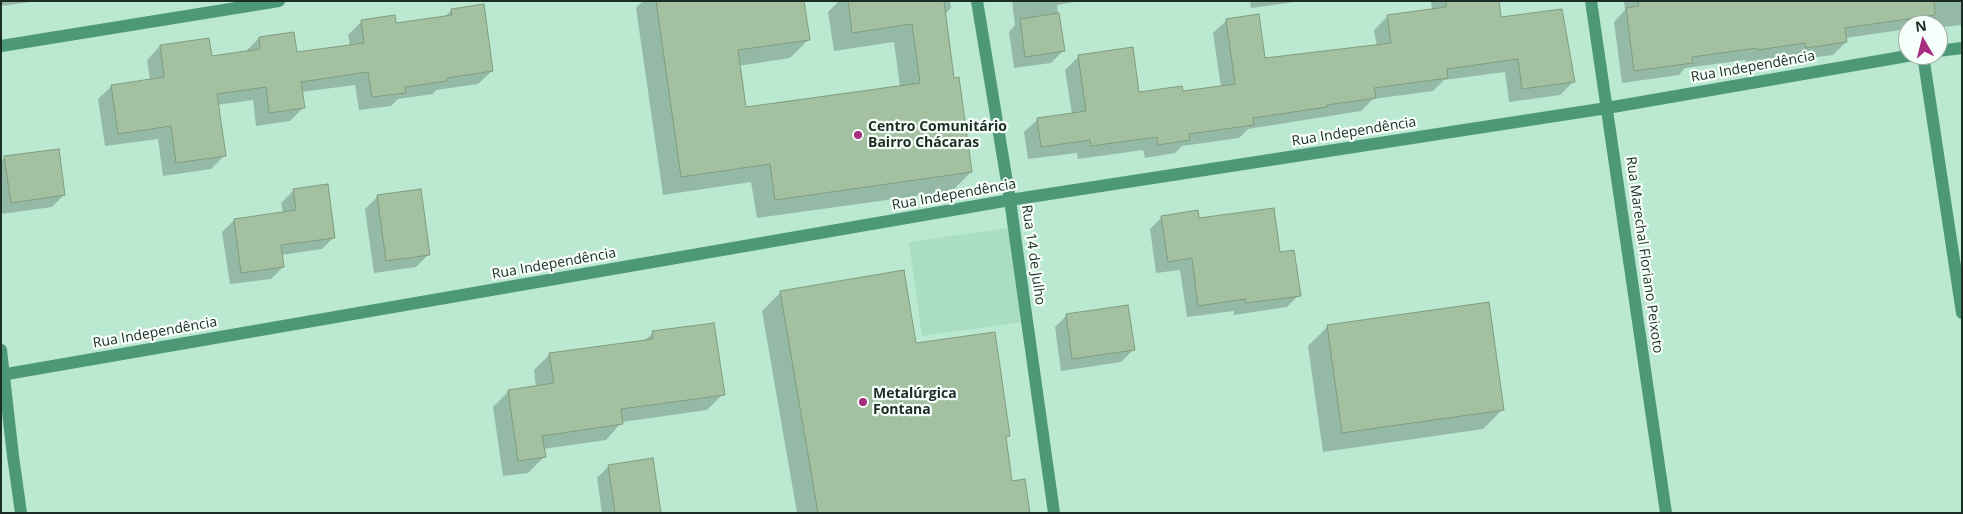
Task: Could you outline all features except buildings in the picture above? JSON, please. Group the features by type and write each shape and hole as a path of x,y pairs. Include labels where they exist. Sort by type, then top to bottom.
{"street":[{"path":"1,46 278,1"},
{"name":"Rua 14 de Julho","path":"976,1 1010,200 1054,513"},
{"name":"Rua Marechal Floriano Peixoto","path":"1591,1 1666,513"},
{"path":"1948,50 1962,48"},
{"name":"Rua Independência","path":"3,375 1010,200 1607,108 1898,58"},
{"path":"1925,65 1962,314"},
{"path":"1,350 12,456 21,513"}],"shaded area":[{"path":"1009,228 1022,322 922,336 909,242"}],"place":[{"name":"Centro Comunitário Bairro Chácaras","path":"858,135"},
{"name":"Metalúrgica Fontana","path":"863,402"}]}
